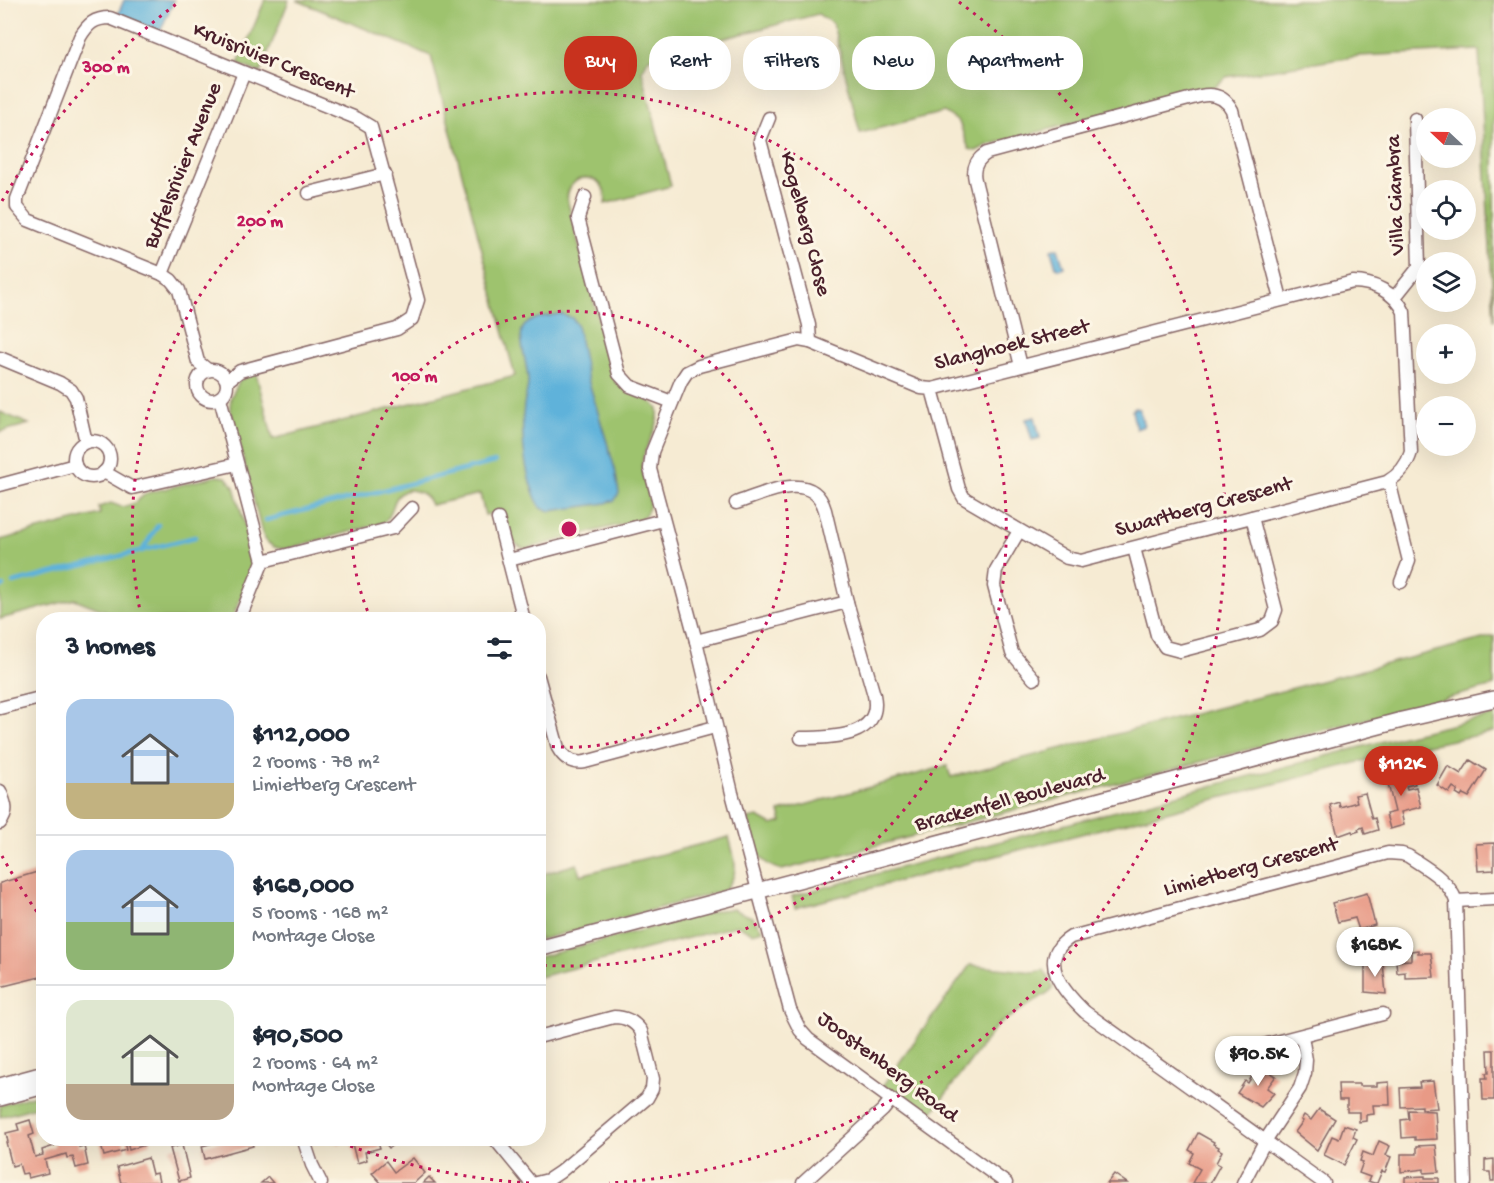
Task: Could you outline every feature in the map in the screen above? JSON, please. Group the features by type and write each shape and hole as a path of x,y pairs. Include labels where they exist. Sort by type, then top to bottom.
{"street":[{"name":"Kruisrivier Crescent","path":"162,274 28,220 17,207 17,199 80,37 91,22 99,18 110,18 366,122 371,127 418,300 412,319 397,329 240,371 227,381"},
{"name":"Buffelsrivier Avenue","path":"162,274 244,73"},
{"path":"1021,366 975,180 974,170 978,160 987,153 1200,96 1219,97 1232,110 1281,299"},
{"name":"Kogelberg Close","path":"769,118 760,140 809,325 810,342"},
{"name":"Villa Ciambra","path":"1395,297 1419,267 1415,119"},
{"path":"309,193 385,174"},
{"path":"585,197 578,218 619,375 630,386 672,402"},
{"path":"162,274 179,290 198,362 208,370"},
{"name":"Slanghoek Street","path":"732,794 696,641 649,461 684,376 693,369 794,341 810,342 921,388 932,389 1281,299 1356,282 1395,297"},
{"path":"1395,297 1405,319 1411,452 1403,470 1389,481 1409,561 1401,582"},
{"path":"0,358 60,383 71,390 76,398 86,442"},
{"path":"208,370 218,370 227,381 226,391 220,398 210,400 201,395 198,390 200,376 208,370"},
{"name":"Swartberg Crescent","path":"932,389 961,494 972,504 1076,561 1389,481"},
{"path":"220,398 263,561 242,612"},
{"path":"86,442 99,442 108,450 110,462 104,472 94,477 88,477 78,471 75,465 75,454 78,448 86,442"},
{"path":"104,472 132,488 237,464"},
{"path":"0,485 75,465"},
{"path":"736,503 787,485 797,486 817,495 825,510 847,602 875,702 872,718 858,731 824,738 801,738"},
{"path":"263,561 393,528 412,508"},
{"path":"1134,548 1157,635 1166,647 1180,651 1249,633 1269,625 1276,610 1252,517"},
{"path":"498,519 522,612"},
{"path":"509,560 663,520"},
{"path":"1019,531 996,570 994,586 1012,653 1034,679"},
{"path":"696,641 847,602"},
{"path":"0,708 36,699"},
{"name":"Brackenfell Boulevard","path":"546,947 1392,722 1494,699"},
{"path":"546,705 558,748 564,757 574,762 585,762 715,727"},
{"path":"0,791 6,809 0,824"},
{"name":"Joostenberg Road","path":"732,794 790,1010 800,1029 818,1047 1006,1183"},
{"name":"Limietberg Crescent","path":"1324,1183 1085,1012 1055,974 1054,960 1059,946 1071,937 1388,853 1402,854 1414,860 1444,882 1453,892 1456,901"},
{"path":"1465,1183 1456,901 1494,899"},
{"path":"1260,1047 1383,1014"},
{"path":"536,1183 554,1177 647,1098 653,1084 641,1031 637,1025 626,1018 614,1017 546,1036"},
{"path":"1243,1183 1265,1141 1300,1088 1306,1060 1302,1036"},
{"path":"0,1086 36,1076"},
{"path":"0,1098 36,1088"},
{"path":"802,1183 883,1110 891,1100"},
{"path":"306,1146 321,1183"},
{"path":"501,1146 531,1183"}],"green space":[{"path":"265,0 289,0 260,73 238,64"},
{"path":"296,0 1494,0 1494,321 1479,50 1359,56 1226,77 1212,89 988,145 976,151 969,149 959,122 944,112 860,133 840,52 840,36 836,36 833,24 818,14 731,37 649,36 649,58 642,71 671,186 605,204 602,186 589,178 581,179 569,189 567,199 613,377 623,388 648,400 658,409 655,430 645,450 642,464 650,502 645,515 638,520 526,549 520,547 512,539 503,511 485,515 480,494 431,505 422,493 407,490 397,497 390,515 383,523 286,549 278,548 268,543 262,533 230,407 231,397 240,380 256,373 273,439 515,376 431,56"},
{"path":"0,412 29,424 0,432"},
{"path":"217,476 226,477 234,487 254,557 253,567 235,612 108,612 75,599 0,619 0,540 100,514 99,507 111,503 122,507 133,504 147,493"},
{"path":"1494,636 1494,686 782,870 766,863 754,844 748,819 758,817 772,825 782,822 779,812 947,766 951,777"},
{"path":"1494,715 1494,732 1417,747 795,908 792,896 1399,737"},
{"path":"729,837 735,866 733,879 723,891 546,938 546,873 577,864 580,875"},
{"path":"733,909 752,917 763,930 752,933 738,925 546,975 546,955 719,910"},
{"path":"970,965 1034,972 1044,970 1053,987 1049,992 997,1025 929,1117 883,1085"},
{"path":"36,1095 36,1107 0,1117 0,1105"}],"water":[{"path":"124,0 174,0 160,32 118,14"},
{"path":"1058,248 1064,267 1059,269 1056,267 1051,250"},
{"path":"561,314 572,318 577,325 587,376 615,469 619,493 615,500 606,503 551,511 541,508 531,485 525,458 523,417 528,382 521,339 523,328 530,321"},
{"path":"1134,408 1139,409 1144,426 1136,429 1132,411"},
{"path":"1035,417 1040,438 1032,440 1026,419"}],"building":[{"path":"1470,760 1486,770 1469,797 1456,794 1458,790 1453,787 1449,793 1437,785 1448,766 1461,774"},
{"path":"1397,769 1399,777 1412,773 1415,784 1406,786 1407,789 1416,787 1421,807 1401,812 1404,825 1390,829 1386,814 1395,812 1385,772"},
{"path":"1365,793 1372,819 1375,818 1378,830 1365,834 1363,827 1358,829 1359,831 1338,836 1330,805 1339,802 1340,807 1357,802 1355,795"},
{"path":"1494,843 1494,870 1478,871 1476,844"},
{"path":"36,872 36,978 0,987 0,883"},
{"path":"1367,893 1375,925 1359,930 1355,918 1338,922 1332,903"},
{"path":"1418,950 1418,953 1431,953 1434,977 1405,978 1405,972 1397,973 1396,961 1411,960 1411,951"},
{"path":"1365,963 1383,963 1386,994 1365,992"},
{"path":"1488,1050 1494,1050 1494,1100 1483,1100 1482,1078 1487,1078 1486,1073 1489,1073"},
{"path":"1259,1065 1276,1076 1267,1088 1274,1093 1261,1107 1237,1093 1245,1081 1248,1083"},
{"path":"1433,1081 1437,1108 1401,1107 1400,1088 1420,1087 1419,1082"},
{"path":"1389,1082 1390,1105 1373,1105 1374,1114 1366,1115 1366,1121 1359,1122 1359,1112 1347,1112 1347,1100 1339,1100 1338,1084 1377,1086 1377,1083"},
{"path":"1319,1109 1335,1119 1317,1150 1295,1132 1303,1121 1301,1120 1304,1115 1311,1120"},
{"path":"1408,1110 1435,1111 1437,1139 1402,1138 1401,1120 1409,1119"},
{"path":"30,1120 34,1134 29,1136 35,1157 43,1155 42,1150 54,1146 84,1146 88,1165 76,1168 73,1157 67,1158 66,1154 45,1160 48,1173 28,1178 27,1173 22,1174 19,1164 12,1166 6,1142 8,1142 6,1133 19,1130 17,1124"},
{"path":"1344,1125 1356,1129 1353,1137 1357,1139 1344,1165 1324,1155 1332,1136 1339,1139"},
{"path":"1198,1133 1214,1142 1213,1144 1222,1151 1216,1163 1220,1165 1210,1183 1192,1183 1200,1169 1189,1163 1194,1153 1189,1150"},
{"path":"1379,1141 1390,1146 1386,1155 1391,1157 1385,1172 1382,1171 1377,1183 1374,1183 1368,1181 1370,1177 1359,1173 1363,1162 1360,1161 1363,1152 1373,1156"},
{"path":"1436,1145 1439,1172 1424,1173 1424,1169 1401,1172 1401,1154 1417,1154 1417,1146"},
{"path":"101,1146 125,1146 126,1150 104,1156"},
{"path":"128,1146 142,1146 129,1150"},
{"path":"182,1146 190,1178 179,1181 170,1148"},
{"path":"202,1146 253,1146 205,1159"},
{"path":"353,1146 379,1146 380,1148 365,1152 367,1160 357,1163"},
{"path":"148,1158 152,1174 157,1173 159,1182 121,1183 117,1167"},
{"path":"413,1158 425,1173 414,1183 381,1183 372,1173 386,1161 394,1172"},
{"path":"1494,1159 1494,1181 1491,1181 1490,1172 1485,1172 1485,1160"},
{"path":"1114,1174 1127,1183 1107,1183"},
{"path":"1425,1176 1425,1178 1439,1178 1439,1183 1405,1183 1405,1177"},
{"path":"268,1177 273,1183 261,1183"},
{"path":"429,1177 435,1183 423,1183"}],"waterway":[{"path":"266,520 495,462"},
{"path":"142,551 158,525"},
{"path":"13,583 195,537"},
{"path":"0,587 4,586"}]}
